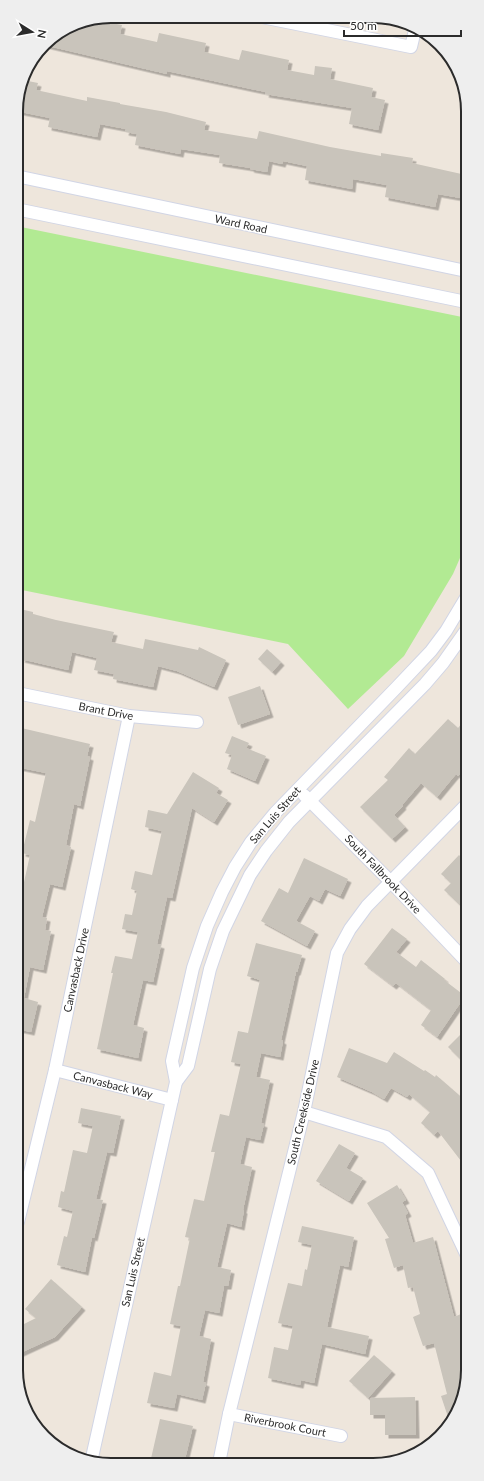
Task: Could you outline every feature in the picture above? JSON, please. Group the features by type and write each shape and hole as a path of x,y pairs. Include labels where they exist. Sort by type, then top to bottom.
{"street":[{"path":"292,23 411,47 414,34"},
{"name":"Ward Road","path":"23,177 461,270"},
{"path":"23,210 461,301"},
{"name":"San Luis Street","path":"92,1456 176,1082 172,1061 193,968 207,926 225,886 251,842 298,788 415,669 446,631 461,606"},
{"name":"San Luis Street","path":"176,1082 188,1066 210,969 222,931 250,875 266,851 289,822 425,684 461,638"},
{"name":"Brant Drive","path":"23,694 129,716 197,722"},
{"name":"Canvasback Drive","path":"23,1201 55,1070 129,716"},
{"name":"South Fallbrook Drive","path":"298,788 461,956"},
{"name":"South Creekside Drive","path":"221,1458 229,1414 304,1112 337,953 350,929 363,912 390,881 461,810"},
{"name":"Canvasback Way","path":"55,1070 172,1100"},
{"path":"304,1112 386,1137 428,1173 461,1243"},
{"name":"Riverbrook Court","path":"229,1414 341,1436"}],"green space":[{"path":"23,227 461,317 461,556 453,574 404,656 348,709 288,644 23,590"}],"building":[{"path":"111,23 122,25 120,34 157,42 159,33 206,43 204,52 239,60 242,50 289,60 287,70 314,75 315,66 332,68 330,79 373,88 371,97 385,100 378,130 349,124 352,108 265,94 266,92 167,71 167,74 52,46 57,41 72,32 82,28"},
{"path":"28,81 38,83 36,90 87,101 87,97 120,103 206,122 204,130 257,139 259,131 330,147 381,156 381,153 413,158 412,163 461,174 461,198 438,194 435,207 385,197 387,185 353,179 352,189 305,180 307,166 283,161 282,164 269,161 267,172 250,169 251,168 219,163 220,155 181,149 180,154 135,145 137,134 125,132 126,129 100,124 97,137 48,127 50,118 23,112 23,105"},
{"path":"23,610 56,620 114,632 111,642 143,649 145,639 198,650 199,647 226,660 214,687 177,671 158,666 153,687 113,679 114,674 94,670 97,658 72,652 68,670 23,659"},
{"path":"267,649 281,662 272,672 258,659"},
{"path":"260,686 270,714 238,725 228,697"},
{"path":"448,719 458,728 461,724 461,773 458,776 456,774 437,797 421,783 394,815 405,827 392,839 360,807 388,780 384,777 409,748 415,754"},
{"path":"23,728 90,744 87,756 90,757 80,806 74,804 66,845 71,847 62,887 50,884 42,917 47,918 45,930 51,931 43,970 30,967 24,998 38,1002 31,1032 23,1030 23,887 30,855 23,853 23,849 30,820 35,822 46,773 23,768"},
{"path":"232,736 249,743 246,748 266,756 255,781 227,769 232,755 225,753"},
{"path":"193,772 219,788 216,793 228,800 214,822 192,808 172,898 167,897 157,944 161,945 153,982 143,980 133,1025 144,1028 138,1058 97,1049 113,973 111,973 115,956 132,959 138,932 122,929 125,914 132,915 137,891 131,889 135,871 152,875 162,831 145,827 148,810 167,814"},
{"path":"459,855 461,857 461,906 444,890 451,883 441,874"},
{"path":"304,858 348,879 340,896 325,889 319,901 310,896 296,921 315,931 307,946 261,921 279,888 288,893"},
{"path":"392,928 407,939 396,952 416,967 421,960 461,993 461,1002 437,1037 421,1025 431,1010 396,983 393,986 364,964"},
{"path":"256,943 302,955 296,972 281,1040 283,1041 280,1057 261,1053 256,1077 270,1080 261,1123 264,1124 260,1140 246,1137 240,1164 252,1167 241,1227 227,1223 217,1267 231,1270 228,1286 224,1286 219,1313 205,1310 199,1336 211,1339 203,1382 206,1383 202,1400 177,1394 174,1408 147,1403 154,1372 171,1376 181,1326 170,1324 190,1238 185,1237 194,1199 204,1201 215,1152 211,1152 220,1114 229,1116 241,1064 231,1062 238,1031 248,1033 260,980 247,976"},
{"path":"461,1034 461,1060 448,1047"},
{"path":"349,1048 387,1063 394,1052 424,1071 425,1070 435,1077 436,1075 461,1097 461,1161 438,1131 434,1135 421,1123 430,1112 409,1094 407,1097 391,1088 384,1099 372,1092 337,1077"},
{"path":"81,1108 121,1116 113,1153 107,1152 96,1199 103,1200 94,1238 92,1237 85,1272 57,1265 64,1236 67,1237 73,1211 58,1207 61,1191 64,1192 73,1150 87,1153 93,1126 78,1123"},
{"path":"339,1144 355,1153 346,1168 363,1178 349,1201 316,1181"},
{"path":"397,1185 406,1200 402,1202 408,1213 405,1215 413,1243 433,1237 454,1317 461,1314 461,1376 458,1393 448,1416 441,1396 447,1394 434,1343 423,1346 413,1317 420,1314 413,1287 408,1288 403,1265 394,1268 385,1239 389,1238 367,1203"},
{"path":"302,1226 354,1237 348,1267 340,1265 327,1327 369,1336 365,1354 322,1344 314,1383 301,1380 300,1385 268,1378 274,1347 288,1350 293,1326 278,1323 288,1283 302,1286 305,1269 307,1270 312,1245 298,1242"},
{"path":"51,1279 82,1307 55,1337 23,1352 23,1324 36,1318 25,1309"},
{"path":"374,1355 392,1371 368,1398 349,1381"},
{"path":"415,1397 416,1435 385,1435 385,1415 370,1415 370,1398"},
{"path":"160,1419 193,1426 185,1458 151,1458"}]}
